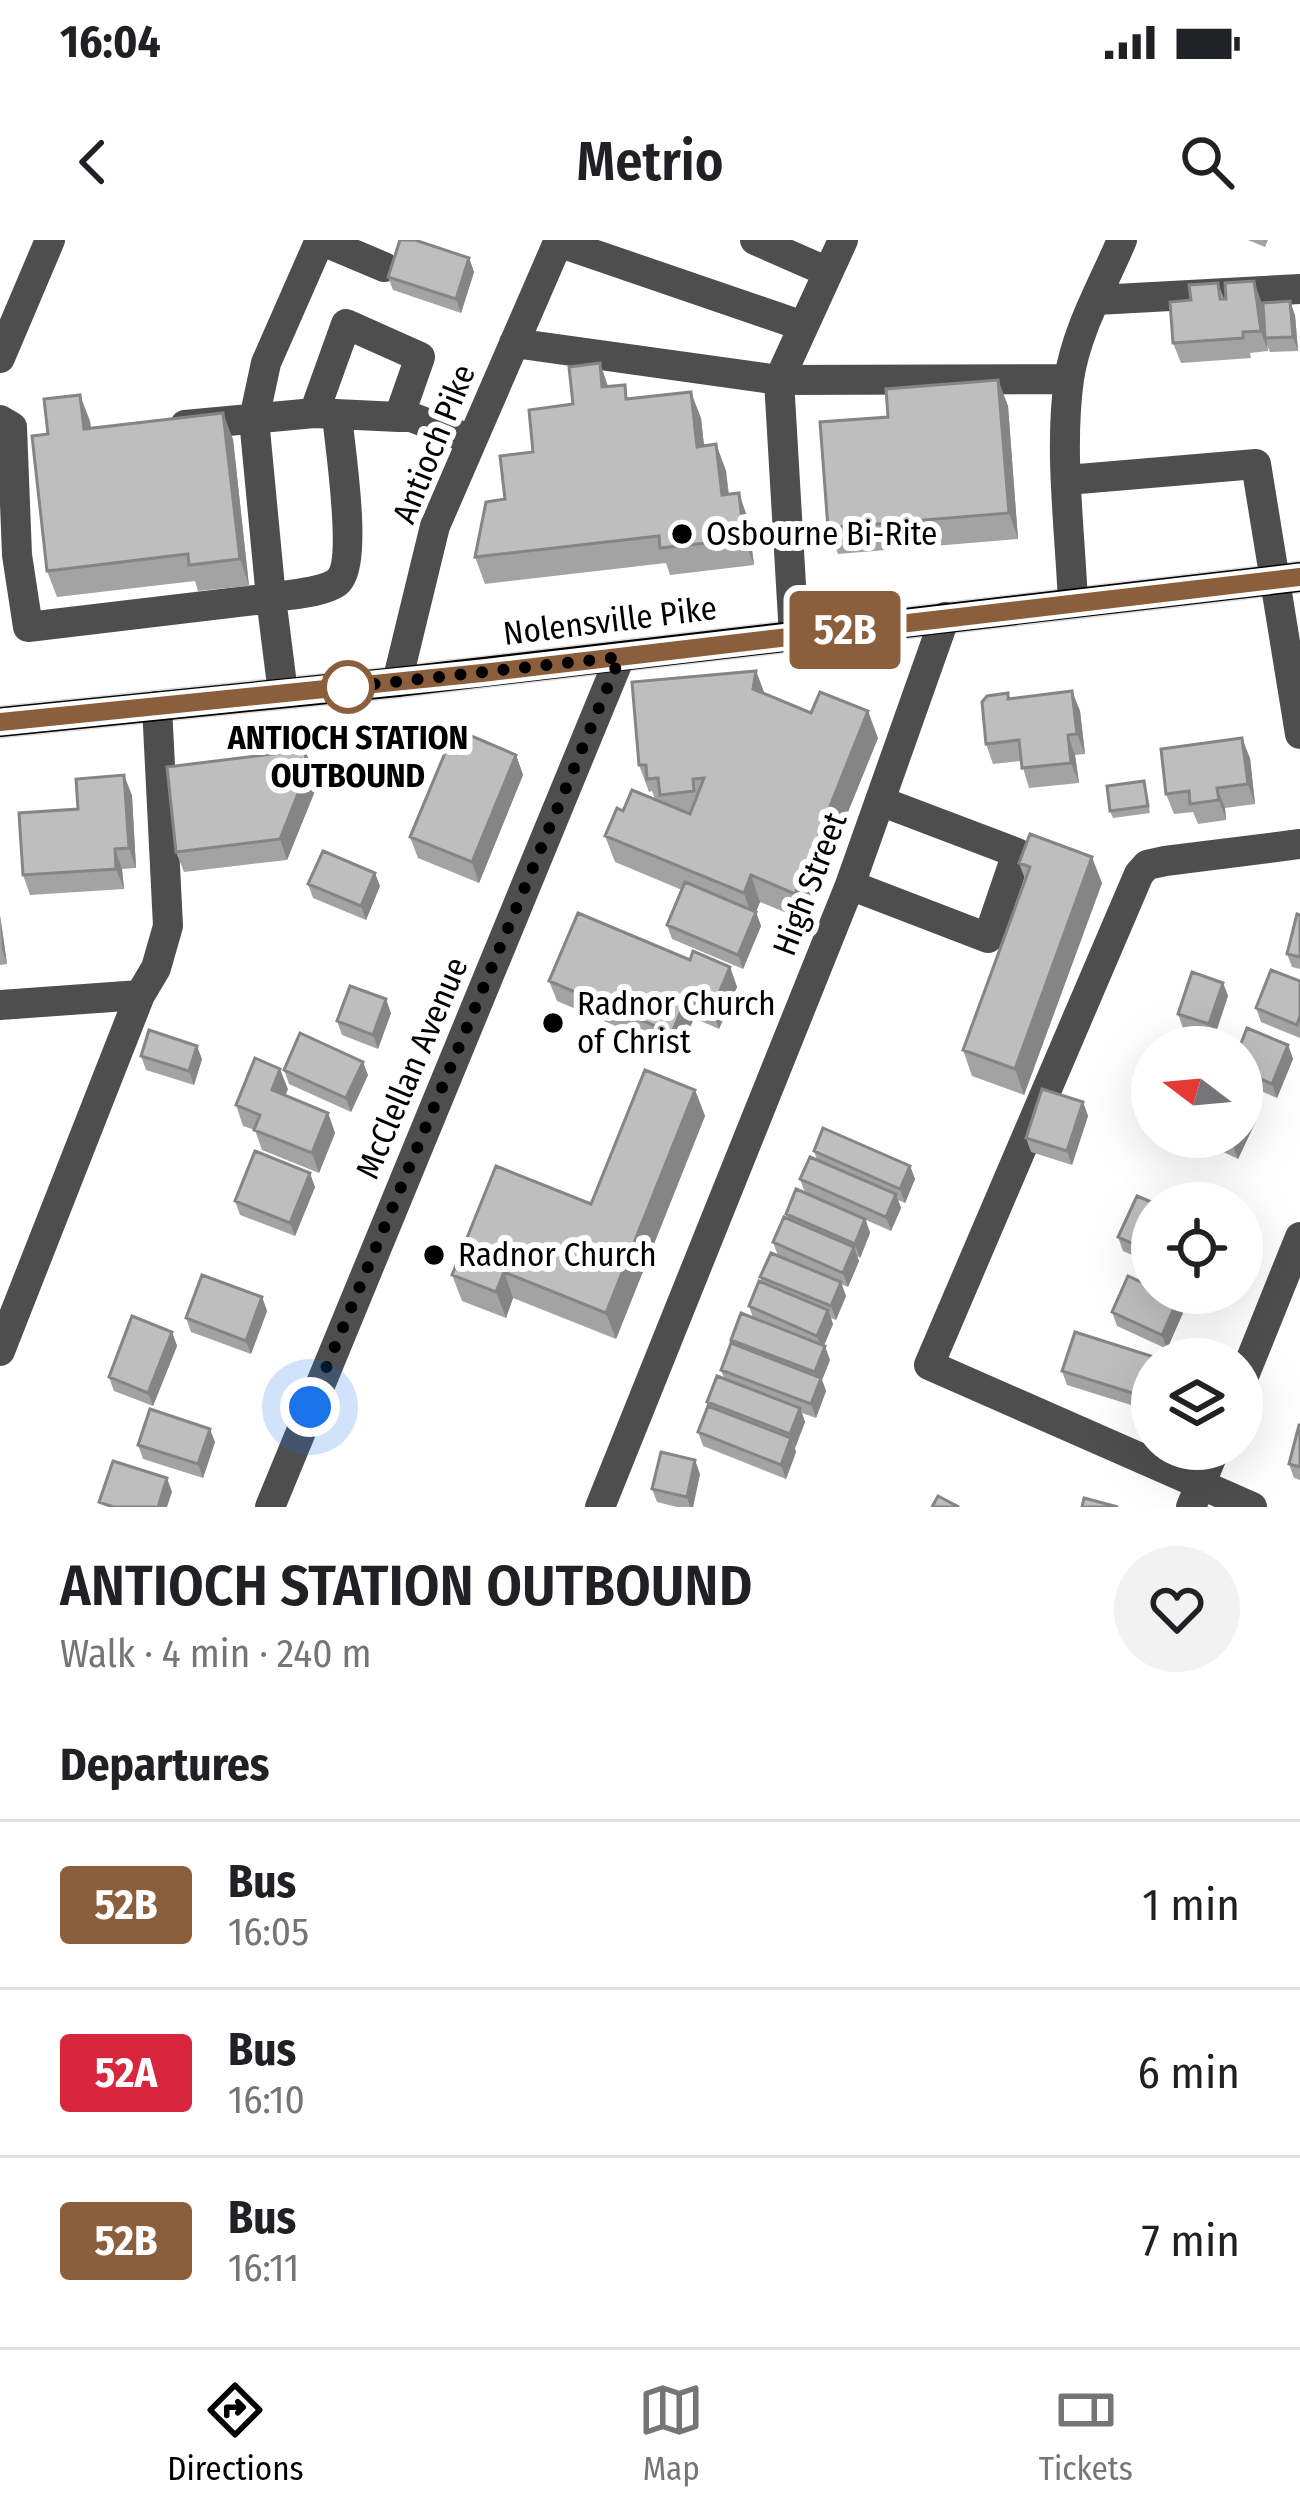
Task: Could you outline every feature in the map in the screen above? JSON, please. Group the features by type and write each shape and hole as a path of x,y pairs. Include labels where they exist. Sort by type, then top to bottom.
{"main road":[{"name":"Nolensville Pike","path":"0,722 397,682 1288,579"}],"street":[{"path":"0,358 50,240"},
{"path":"283,693 254,419 266,363 320,240 384,266"},
{"path":"755,240 828,272"},
{"path":"794,636 779,380 843,240"},
{"path":"1073,603 1067,480 1070,380 1122,240"},
{"path":"559,241 803,326"},
{"name":"Antioch Pike","path":"397,682 436,526 559,241"},
{"path":"1097,299 1300,289"},
{"path":"0,420 12,427 8,526 28,627 272,598 334,585 344,574 348,545 325,413 346,324 420,357 399,417"},
{"path":"514,344 779,380 1070,380"},
{"path":"150,428 325,413 411,417 472,440"},
{"path":"1067,480 1256,464 1288,579 1300,734"},
{"name":"High Street","path":"600,1507 850,885 945,617"},
{"name":"McClellan Avenue","path":"270,1507 620,657"},
{"path":"0,1351 140,994 156,968 168,926 157,706"},
{"path":"850,885 988,938 1017,853 880,801"},
{"path":"1252,1507 1196,1496 929,1365 1139,874 1165,861 1300,844"},
{"path":"0,1005 140,994"},
{"path":"1260,1338 1300,1237"}],"building":[{"path":"400,240 415,240 469,258 456,299 388,277"},
{"path":"1254,281 1261,331 1243,332 1243,338 1173,343 1170,302 1191,300 1189,285 1218,283 1220,299 1226,299 1225,283"},
{"path":"1290,301 1293,337 1265,338 1263,303"},
{"path":"600,363 602,387 625,385 626,399 691,392 697,447 716,444 722,495 739,493 744,539 660,548 659,536 475,557 486,502 505,499 500,456 533,452 529,410 573,404 569,367"},
{"path":"998,380 1009,513 828,528 820,422 888,417 886,389"},
{"path":"80,395 84,429 223,413 240,559 189,565 188,554 47,571 32,436 48,434 44,399"},
{"path":"756,671 753,689 811,713 820,692 868,711 795,894 751,875 744,893 605,836 617,808 623,811 632,790 690,814 704,778 693,779 694,791 660,795 658,778 647,779 646,765 639,765 632,682"},
{"path":"1072,691 1077,734 1068,735 1071,763 1022,768 1019,740 986,744 982,702 987,696 1008,693 1008,699"},
{"path":"455,729 516,755 472,862 410,837"},
{"path":"1242,738 1248,784 1217,788 1219,800 1190,804 1189,791 1166,794 1161,749"},
{"path":"305,750 307,771 280,839 176,852 167,767"},
{"path":"124,775 129,848 115,849 116,869 23,875 19,813 78,809 76,779"},
{"path":"1144,781 1148,806 1110,811 1107,786"},
{"path":"1030,834 1092,857 1015,1069 963,1050 1030,867 1019,863"},
{"path":"323,851 375,873 361,906 308,884"},
{"path":"685,882 756,912 738,955 667,925"},
{"path":"578,913 690,960 693,951 730,967 712,1009 686,998 672,1033 549,981"},
{"path":"1300,915 1300,957 1287,954"},
{"path":"1271,970 1300,981 1297,1025 1256,1008"},
{"path":"1192,972 1223,983 1209,1024 1178,1014"},
{"path":"350,986 386,999 373,1035 337,1021"},
{"path":"149,1030 197,1046 189,1071 141,1056"},
{"path":"300,1033 363,1062 346,1098 284,1070"},
{"path":"1263,1035 1288,1045 1272,1084 1263,1080"},
{"path":"255,1058 280,1069 272,1090 328,1113 312,1153 254,1130 260,1115 236,1105"},
{"path":"645,1070 695,1090 606,1313 504,1272 496,1292 452,1275 496,1166 591,1204"},
{"path":"1042,1089 1083,1102 1067,1151 1026,1138"},
{"path":"823,1128 910,1166 900,1189 814,1151"},
{"path":"255,1151 310,1173 290,1223 235,1201"},
{"path":"810,1157 896,1194 886,1217 800,1179"},
{"path":"796,1189 865,1219 855,1244 786,1214"},
{"path":"1131,1209 1131,1243 1118,1237"},
{"path":"784,1217 854,1247 843,1273 773,1242"},
{"path":"771,1253 841,1282 831,1306 760,1277"},
{"path":"202,1275 262,1297 246,1341 186,1318"},
{"path":"1128,1276 1131,1314 1171,1314 1162,1335 1112,1312"},
{"path":"759,1281 828,1310 817,1336 749,1306"},
{"path":"741,1313 825,1346 815,1372 731,1340"},
{"path":"132,1316 172,1332 148,1393 109,1377"},
{"path":"1075,1332 1131,1350 1131,1393 1062,1371"},
{"path":"731,1343 821,1378 811,1404 721,1370"},
{"path":"717,1376 800,1408 790,1434 707,1402"},
{"path":"708,1406 791,1438 781,1465 698,1432"},
{"path":"150,1409 210,1429 198,1464 138,1445"},
{"path":"1300,1425 1300,1467 1289,1464"},
{"path":"661,1452 695,1460 687,1497 652,1489"},
{"path":"113,1461 167,1478 158,1507 113,1507 99,1502"},
{"path":"938,1496 959,1507 932,1507"},
{"path":"1084,1498 1118,1507 1082,1507"}],"bus line":[{"name":"52B","path":"0,722 482,673 1300,577"}],"place":[{"name":"Osbourne Bi-Rite","path":"682,534"},
{"name":"ANTIOCH STATION OUTBOUND","path":"348,687"},
{"name":"Radnor Church of Christ","path":"553,1023"},
{"name":"Radnor Church","path":"434,1255"}],"route":[{"path":"310,1407 620,657 348,687"}]}
